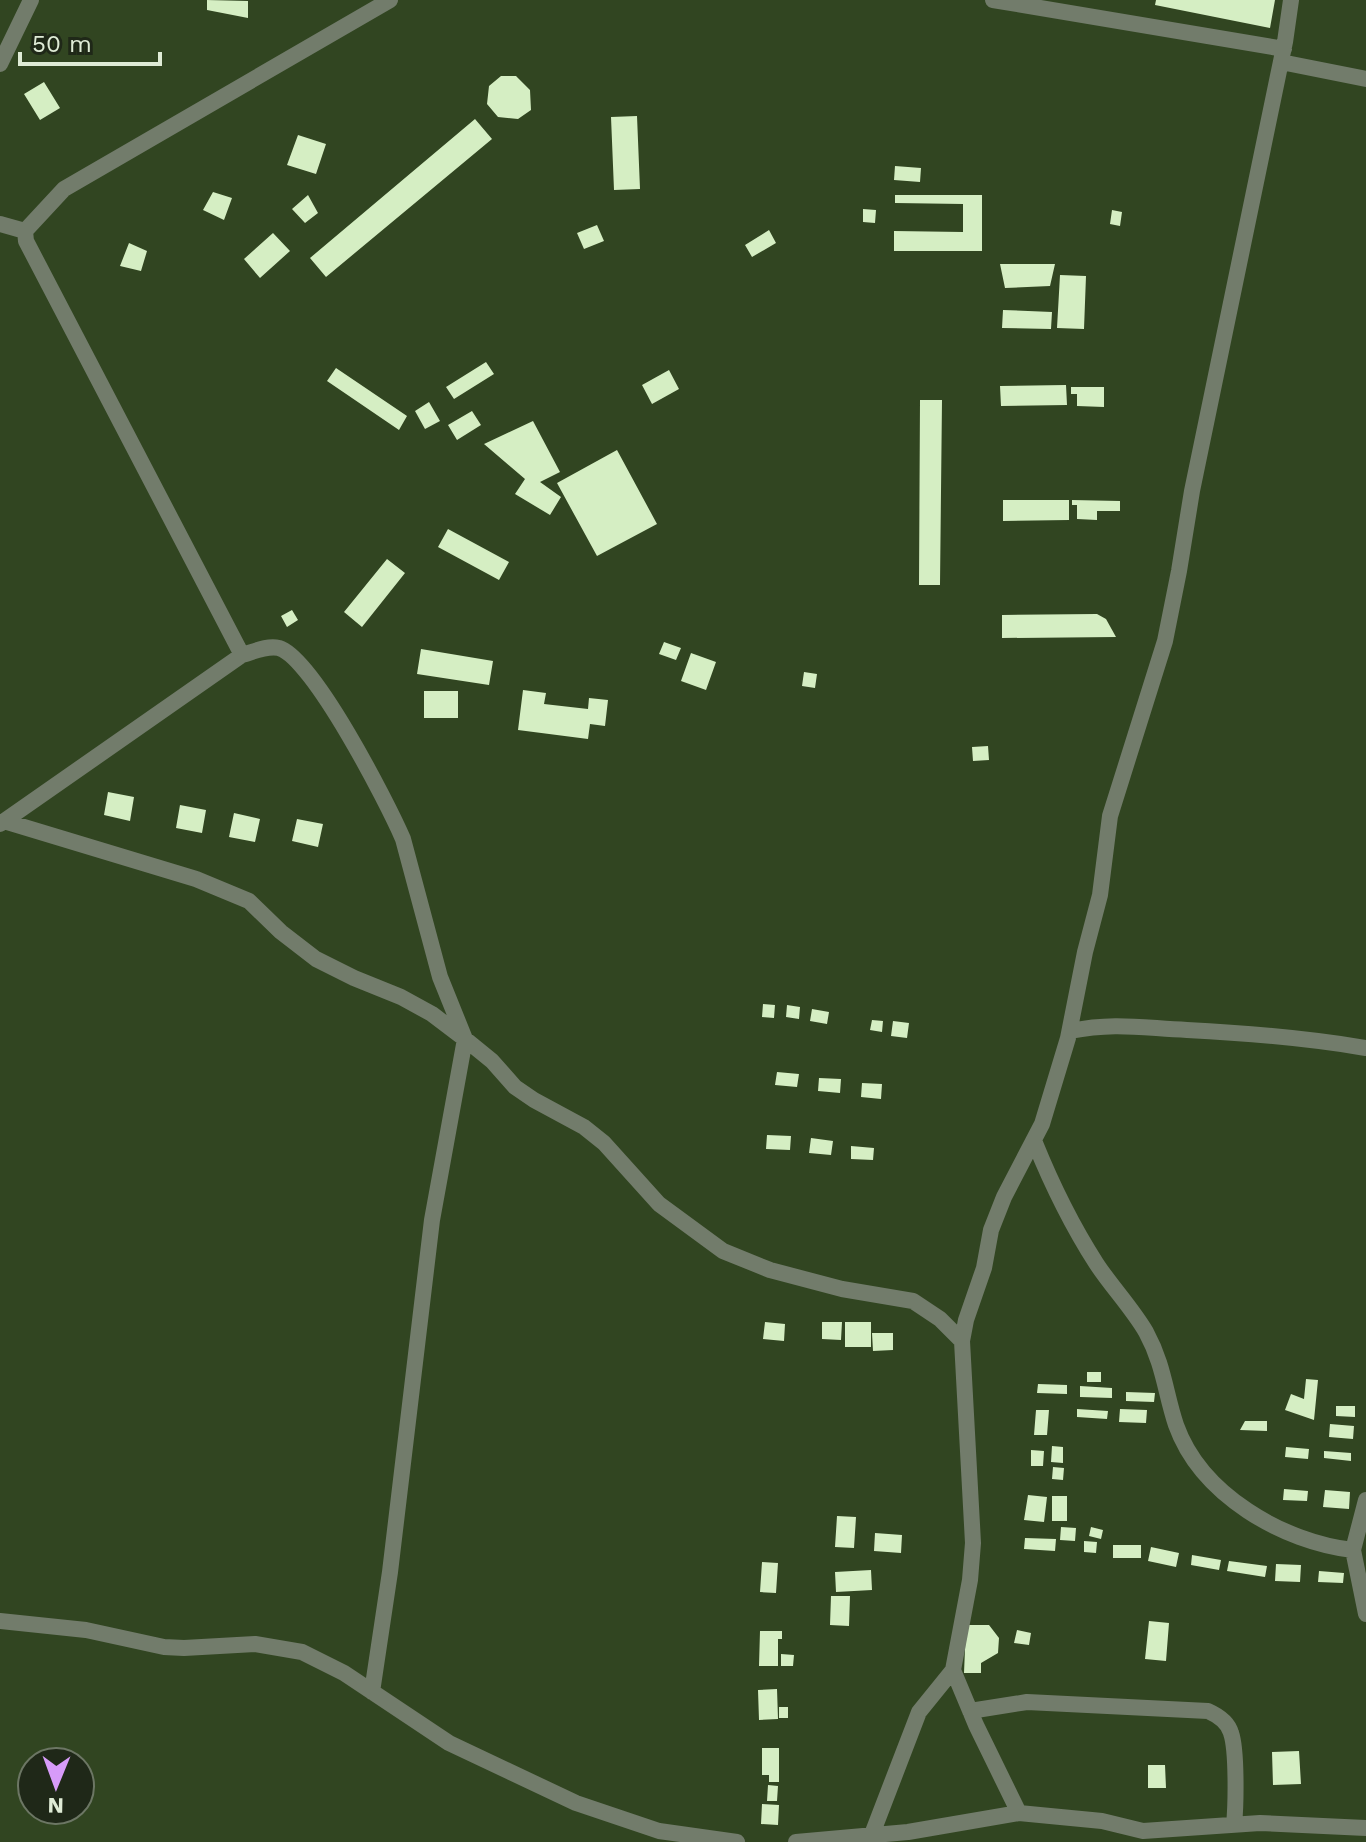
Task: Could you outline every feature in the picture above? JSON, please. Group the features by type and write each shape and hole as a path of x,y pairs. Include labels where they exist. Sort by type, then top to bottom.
{"street":[{"path":"0,64 31,0"},
{"path":"242,655 26,241 25,231 64,189 390,0"},
{"path":"993,0 1282,56 1366,79"},
{"path":"870,1839 919,1712 953,1670 970,1580 973,1543 962,1341 966,1320 984,1268 991,1230 1004,1197 1035,1143 1070,1031 1100,895 1110,816 1165,641 1192,491 1291,0"},
{"path":"0,224 25,231"},
{"path":"2,823 242,655 271,648 290,654 299,662 334,711 403,839 431,949 465,1039 432,1220 390,1572 372,1692"},
{"path":"2,823 227,890 249,901 281,932 316,959 432,1014 492,1061 515,1087 584,1127 604,1143 659,1204 723,1251 770,1270 842,1289 913,1301 940,1319 962,1341"},
{"path":"1070,1031 1105,1024 1134,1025 1366,1048"},
{"path":"1035,1143 1078,1235 1154,1348 1177,1425 1204,1471 1228,1495 1262,1520 1312,1541 1353,1550"},
{"path":"1366,1500 1353,1550 1366,1614"},
{"path":"0,1621 86,1630 164,1647 279,1646 324,1661 449,1743 576,1803 659,1831 737,1842"},
{"path":"953,1670 1019,1813"},
{"path":"970,1711 1027,1702 1208,1711 1222,1719 1231,1733 1236,1806 1225,1826 1227,1842"},
{"path":"796,1842 870,1839 1019,1813 1102,1821 1143,1831 1260,1823 1325,1834 1366,1828"}],"building":[{"path":"207,0 248,1 248,18 207,10"},
{"path":"1156,0 1275,0 1270,28 1155,5"},
{"path":"501,76 516,76 530,90 531,110 518,119 498,117 487,104 489,86"},
{"path":"44,82 60,108 40,120 24,94"},
{"path":"637,116 640,189 614,190 611,117"},
{"path":"475,119 492,139 326,277 310,258"},
{"path":"298,135 326,144 316,174 287,165"},
{"path":"895,166 921,168 920,182 894,180"},
{"path":"213,192 232,198 224,220 203,210"},
{"path":"308,195 318,213 305,223 292,209"},
{"path":"895,195 982,195 982,251 894,251 894,231 963,232 963,204 895,203"},
{"path":"863,209 876,210 875,223 863,222"},
{"path":"1112,210 1122,212 1120,226 1110,224"},
{"path":"597,225 604,241 584,249 577,233"},
{"path":"769,230 776,243 752,257 745,245"},
{"path":"273,233 290,251 260,278 244,259"},
{"path":"129,243 147,251 141,271 120,266"},
{"path":"1000,264 1055,264 1050,286 1005,288"},
{"path":"1060,275 1086,276 1084,329 1057,328"},
{"path":"1003,310 1052,312 1051,329 1002,328"},
{"path":"486,362 494,374 454,399 446,387"},
{"path":"336,368 407,416 399,430 327,381"},
{"path":"669,370 679,389 652,404 642,385"},
{"path":"1066,385 1067,405 1001,406 1000,386"},
{"path":"1071,387 1104,387 1104,407 1077,406 1077,394 1071,394"},
{"path":"920,400 942,400 940,585 919,585"},
{"path":"429,402 440,421 425,429 415,411"},
{"path":"472,411 481,425 457,440 448,425"},
{"path":"533,421 560,472 540,482 561,497 550,515 515,494 525,479 484,444"},
{"path":"617,450 657,524 597,556 557,483"},
{"path":"1003,500 1069,500 1069,520 1003,521"},
{"path":"1072,500 1120,501 1120,511 1097,511 1097,520 1077,519 1077,505 1072,505"},
{"path":"448,529 509,562 499,580 438,547"},
{"path":"387,559 405,573 362,627 344,612"},
{"path":"292,610 298,620 287,627 281,616"},
{"path":"1097,614 1106,619 1116,637 1002,638 1002,615"},
{"path":"664,642 681,648 676,660 659,654"},
{"path":"421,649 493,661 489,685 417,674"},
{"path":"691,653 716,662 706,690 681,681"},
{"path":"804,672 817,674 815,688 802,686"},
{"path":"523,690 546,693 544,704 588,709 589,698 608,700 605,726 590,724 588,739 518,730"},
{"path":"424,691 458,691 458,718 424,718"},
{"path":"988,746 989,760 973,761 972,747"},
{"path":"108,792 134,797 130,821 104,815"},
{"path":"180,805 206,810 202,833 176,828"},
{"path":"234,813 260,819 255,842 229,837"},
{"path":"297,819 323,824 318,847 292,841"},
{"path":"763,1004 775,1005 774,1018 762,1017"},
{"path":"787,1005 800,1007 799,1019 786,1017"},
{"path":"812,1009 829,1012 827,1024 810,1021"},
{"path":"872,1020 883,1021 882,1032 870,1030"},
{"path":"893,1021 909,1023 907,1038 891,1036"},
{"path":"777,1072 799,1074 797,1087 775,1085"},
{"path":"819,1078 841,1079 840,1093 818,1091"},
{"path":"862,1083 882,1084 881,1099 861,1097"},
{"path":"767,1135 791,1136 790,1150 766,1149"},
{"path":"811,1138 833,1141 831,1155 809,1153"},
{"path":"851,1146 874,1148 873,1160 851,1159"},
{"path":"765,1322 785,1324 784,1341 763,1339"},
{"path":"822,1322 842,1322 841,1340 822,1339"},
{"path":"845,1322 871,1322 871,1347 845,1347"},
{"path":"872,1333 893,1333 893,1350 873,1351"},
{"path":"1087,1372 1101,1372 1101,1382 1087,1382"},
{"path":"1306,1379 1318,1380 1314,1420 1285,1410 1291,1394 1304,1399"},
{"path":"1038,1384 1067,1385 1067,1394 1037,1393"},
{"path":"1080,1386 1112,1388 1112,1398 1080,1397"},
{"path":"1126,1392 1155,1393 1154,1402 1126,1401"},
{"path":"1336,1406 1355,1406 1355,1417 1336,1416"},
{"path":"1077,1409 1108,1411 1107,1419 1077,1417"},
{"path":"1120,1409 1147,1410 1146,1423 1119,1422"},
{"path":"1036,1410 1049,1410 1047,1435 1034,1435"},
{"path":"1245,1421 1267,1421 1267,1431 1240,1430"},
{"path":"1330,1424 1354,1426 1353,1439 1329,1437"},
{"path":"1052,1446 1063,1447 1063,1463 1051,1462"},
{"path":"1286,1447 1309,1449 1308,1459 1285,1457"},
{"path":"1031,1450 1044,1451 1043,1466 1031,1466"},
{"path":"1324,1451 1351,1453 1351,1461 1324,1458"},
{"path":"1053,1467 1064,1468 1063,1480 1052,1479"},
{"path":"1284,1489 1308,1491 1307,1501 1283,1500"},
{"path":"1325,1490 1350,1492 1349,1509 1323,1507"},
{"path":"1028,1495 1047,1497 1044,1522 1024,1520"},
{"path":"1052,1496 1067,1496 1067,1521 1052,1521"},
{"path":"837,1516 856,1517 854,1548 835,1547"},
{"path":"1061,1527 1076,1528 1075,1541 1060,1540"},
{"path":"1091,1527 1103,1530 1101,1539 1089,1536"},
{"path":"875,1533 902,1535 901,1553 874,1551"},
{"path":"1025,1538 1056,1539 1055,1551 1024,1549"},
{"path":"1084,1541 1097,1542 1096,1553 1084,1552"},
{"path":"1113,1545 1141,1545 1141,1558 1113,1558"},
{"path":"1151,1547 1179,1553 1176,1567 1148,1561"},
{"path":"1192,1555 1221,1560 1219,1570 1191,1565"},
{"path":"1229,1561 1267,1566 1265,1577 1227,1571"},
{"path":"762,1562 778,1563 776,1593 760,1592"},
{"path":"1276,1564 1301,1565 1300,1582 1275,1581"},
{"path":"871,1570 872,1590 836,1592 835,1572"},
{"path":"1319,1571 1344,1573 1343,1583 1318,1582"},
{"path":"831,1596 850,1596 849,1626 830,1625"},
{"path":"1149,1621 1169,1623 1166,1661 1145,1659"},
{"path":"966,1625 989,1625 999,1638 998,1653 981,1663 981,1673 964,1673"},
{"path":"1017,1630 1031,1633 1029,1645 1014,1643"},
{"path":"760,1631 782,1631 782,1639 778,1639 778,1666 759,1666"},
{"path":"781,1654 794,1655 793,1666 781,1666"},
{"path":"777,1689 778,1719 759,1720 758,1690"},
{"path":"779,1707 788,1707 788,1718 779,1718"},
{"path":"762,1748 779,1748 779,1782 769,1782 769,1775 762,1775"},
{"path":"1299,1751 1301,1784 1273,1785 1272,1752"},
{"path":"1148,1765 1165,1765 1166,1788 1148,1788"},
{"path":"768,1785 778,1786 777,1801 767,1801"},
{"path":"762,1804 779,1805 778,1825 761,1824"}]}
